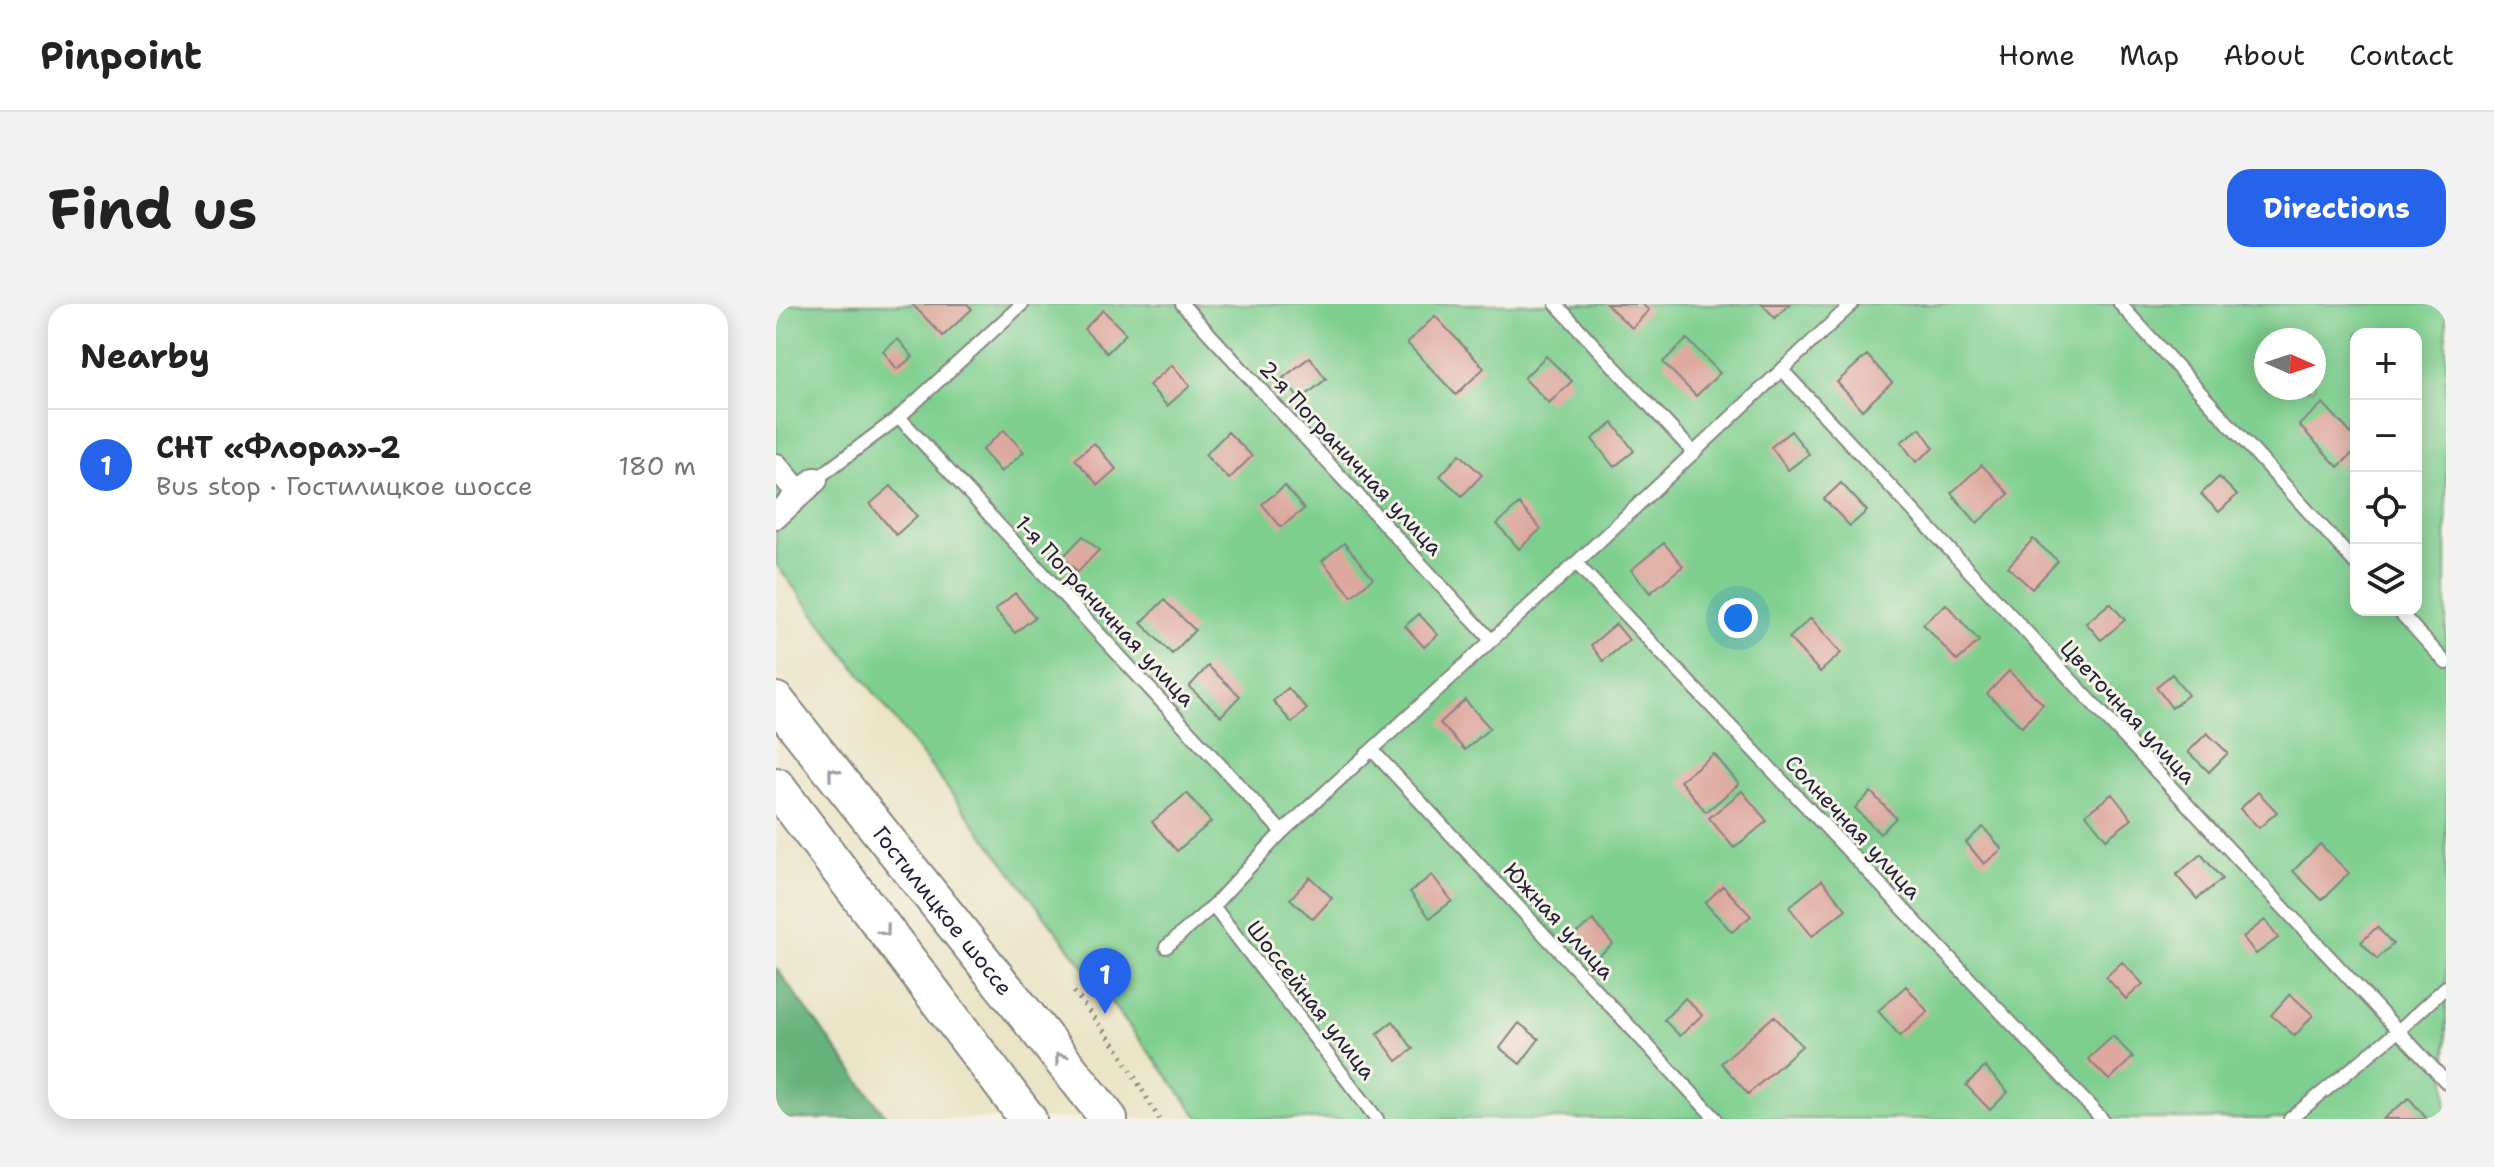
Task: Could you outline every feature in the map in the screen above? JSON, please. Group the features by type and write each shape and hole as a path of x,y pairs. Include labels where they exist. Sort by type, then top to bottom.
{"main road":[{"name":"Гостилицкое шоссе","path":"776,701 1109,1119"},
{"path":"776,786 1028,1119"},
{"path":"838,869 882,834"}],"street":[{"path":"776,466 807,487 776,516"}],"lane":[{"path":"807,487 899,417 1022,304"},
{"name":"2-я Пограничная улица","path":"1182,304 1491,640"},
{"path":"1556,304 1694,453"},
{"path":"1166,947 1213,906 1282,832 1576,563 1852,304"},
{"path":"2120,304 2350,557"},
{"name":"Цветочная улица","path":"1782,370 2446,1082"},
{"name":"1-я Пограничная улица","path":"899,417 1282,832"},
{"name":"Солнечная улица","path":"1576,563 2102,1119"},
{"path":"2403,616 2446,663"},
{"name":"Южная улица","path":"1373,751 1716,1119"},
{"name":"Шоссейная улица","path":"1213,906 1377,1119"},
{"path":"2290,1119 2398,1031 2446,987"}],"path":[{"path":"1074,992 1120,1052 1159,1119"}],"green space":[{"path":"776,304 2446,304 2446,1119 1200,1119 776,564"},
{"path":"776,968 888,1119 776,1119"}],"building":[{"path":"912,304 967,304 972,309 943,336"},
{"path":"1606,304 1642,304 1649,310 1632,328"},
{"path":"1762,304 1790,304 1775,318"},
{"path":"1103,310 1126,334 1107,353 1084,329"},
{"path":"1435,316 1484,368 1456,395 1407,343"},
{"path":"898,339 913,357 897,369 883,351"},
{"path":"1687,339 1720,373 1696,396 1663,362"},
{"path":"1867,355 1892,383 1862,410 1837,382"},
{"path":"1546,356 1572,381 1549,403 1524,378"},
{"path":"1310,357 1326,379 1300,400 1283,378"},
{"path":"1172,365 1190,386 1167,406 1149,385"},
{"path":"2323,403 2350,432 2350,456 2338,467 2299,425"},
{"path":"1613,423 1634,451 1614,467 1592,439"},
{"path":"1920,428 1934,448 1916,462 1901,442"},
{"path":"1004,430 1024,452 1001,472 982,450"},
{"path":"1791,431 1809,454 1788,470 1771,447"},
{"path":"1228,432 1252,456 1229,479 1205,455"},
{"path":"1094,443 1116,469 1098,485 1075,459"},
{"path":"1460,454 1482,475 1462,496 1440,476"},
{"path":"1982,465 2009,494 1977,523 1951,493"},
{"path":"2219,477 2237,495 2219,512 2201,494"},
{"path":"1841,483 1867,511 1850,526 1824,499"},
{"path":"891,486 917,516 896,535 870,504"},
{"path":"1285,486 1304,509 1281,527 1262,504"},
{"path":"1519,504 1541,529 1519,549 1497,524"},
{"path":"1083,536 1099,550 1078,572 1063,557"},
{"path":"2033,539 2058,561 2032,589 2008,567"},
{"path":"1344,543 1373,578 1352,596 1322,561"},
{"path":"1664,543 1683,566 1650,593 1631,570"},
{"path":"1015,593 1035,617 1015,633 995,610"},
{"path":"1164,600 1195,630 1172,654 1141,623"},
{"path":"2110,603 2125,620 2101,640 2086,623"},
{"path":"1946,604 1979,641 1957,661 1923,624"},
{"path":"1419,614 1438,635 1424,647 1405,626"},
{"path":"1811,618 1841,653 1820,672 1789,638"},
{"path":"1616,624 1629,640 1603,661 1591,645"},
{"path":"1208,666 1240,696 1221,716 1189,687"},
{"path":"2009,671 2043,704 2022,727 1987,694"},
{"path":"2172,674 2188,695 2172,708 2156,687"},
{"path":"1288,688 1307,709 1292,723 1273,701"},
{"path":"1465,700 1490,728 1465,750 1440,723"},
{"path":"2207,733 2228,753 2209,772 2188,752"},
{"path":"1714,754 1739,784 1706,812 1680,781"},
{"path":"1742,791 1767,821 1734,848 1709,818"},
{"path":"1871,792 1896,818 1880,834 1855,808"},
{"path":"2258,792 2277,812 2259,828 2240,809"},
{"path":"1187,793 1211,822 1177,851 1152,822"},
{"path":"2112,794 2132,819 2106,839 2086,814"},
{"path":"1983,827 2002,849 1984,864 1966,842"},
{"path":"2320,844 2349,873 2322,900 2293,871"},
{"path":"2201,854 2222,879 2197,899 2176,875"},
{"path":"1432,875 1452,901 1430,918 1410,892"},
{"path":"1310,877 1332,898 1313,919 1290,899"},
{"path":"1822,880 1846,909 1812,936 1789,907"},
{"path":"1723,886 1751,916 1732,932 1705,903"},
{"path":"1593,920 1613,944 1594,960 1573,936"},
{"path":"2265,920 2278,938 2256,954 2243,937"},
{"path":"2377,927 2393,944 2377,959 2361,942"},
{"path":"2122,962 2143,984 2126,999 2106,977"},
{"path":"1906,986 1928,1012 1900,1036 1878,1011"},
{"path":"2290,994 2313,1015 2295,1036 2271,1015"},
{"path":"1685,998 1702,1015 1680,1036 1664,1020"},
{"path":"1774,1016 1802,1046 1748,1094 1721,1063"},
{"path":"1393,1021 1413,1049 1397,1061 1377,1034"},
{"path":"1519,1023 1539,1039 1520,1064 1500,1048"},
{"path":"2113,1036 2133,1057 2109,1080 2088,1059"},
{"path":"1985,1067 2008,1092 1990,1110 1966,1085"},
{"path":"2409,1098 2427,1119 2383,1119"}],"place":[{"name":"СНТ «Флора»-2","path":"1105,1014"}]}
